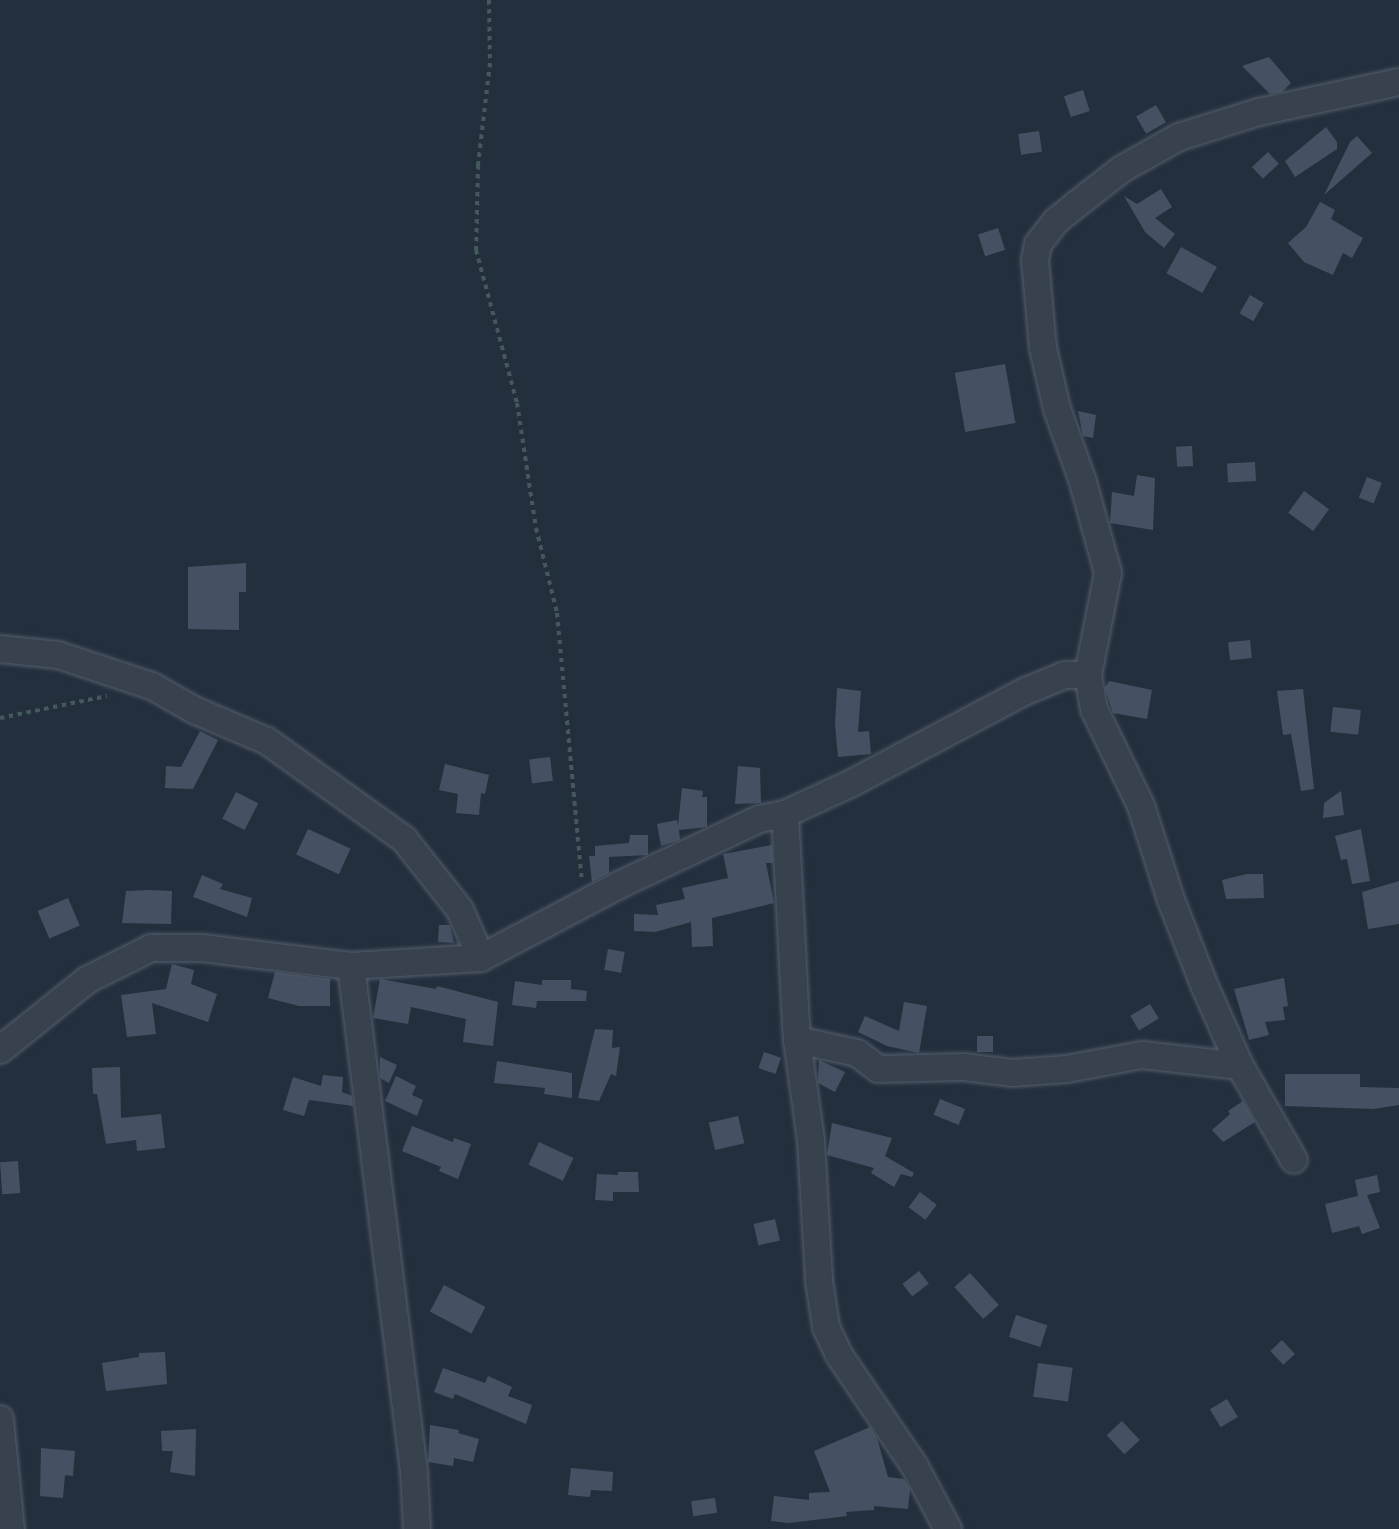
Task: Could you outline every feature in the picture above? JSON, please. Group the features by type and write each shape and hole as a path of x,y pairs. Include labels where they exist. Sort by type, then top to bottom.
{"street":[{"path":"1294,1160 1240,1066 1171,900 1141,806 1094,709 1088,675 1108,573 1083,482 1057,409 1043,348 1035,260 1038,244 1056,221 1122,170 1179,137 1259,112 1399,82"},
{"path":"0,649 58,655 141,683 267,741 404,838 460,910 481,958"},
{"path":"0,1050 87,980 151,948 202,948 351,966 481,958 585,902 759,819 785,814 852,783 1026,692 1065,675 1088,675"},
{"path":"785,814 797,1040 811,1141 819,1281 826,1327 839,1355 915,1467 948,1529"},
{"path":"351,966 414,1472 417,1529"},
{"path":"797,1040 857,1053 878,1069 964,1067 1012,1072 1067,1068 1142,1055 1240,1066"},
{"path":"0,1419 11,1529"}],"path":[{"path":"489,0 490,63 478,165 476,250 495,332 517,403 536,528 557,613 585,902"},
{"path":"0,718 117,694"}],"building":[{"path":"1269,57 1291,83 1282,92 1270,94 1242,66"},
{"path":"1083,90 1090,111 1071,117 1064,96"},
{"path":"1156,105 1166,122 1146,134 1136,116"},
{"path":"1326,127 1337,142 1337,149 1295,177 1285,161"},
{"path":"1039,131 1042,152 1021,155 1018,134"},
{"path":"1357,136 1372,153 1324,195 1350,142"},
{"path":"1268,152 1279,164 1263,179 1252,167"},
{"path":"1161,189 1172,207 1155,218 1175,234 1164,248 1145,232 1124,196 1137,204"},
{"path":"1320,202 1335,210 1331,219 1363,238 1352,258 1343,253 1333,275 1304,262 1288,243 1306,227"},
{"path":"998,228 1005,250 985,256 978,234"},
{"path":"1181,247 1217,267 1202,293 1166,273"},
{"path":"1250,295 1264,303 1253,321 1240,313"},
{"path":"1005,364 1015,423 965,432 955,373"},
{"path":"1078,411 1096,415 1093,438 1083,436"},
{"path":"1192,446 1193,466 1177,467 1176,447"},
{"path":"1255,462 1256,481 1228,482 1227,463"},
{"path":"1137,475 1155,478 1153,530 1110,523 1112,492 1134,496"},
{"path":"1367,477 1382,483 1374,503 1359,497"},
{"path":"1304,491 1329,509 1313,531 1288,513"},
{"path":"246,563 246,592 239,592 239,630 188,629 188,567"},
{"path":"1250,640 1252,658 1230,660 1228,642"},
{"path":"1109,681 1152,690 1147,719 1113,713 1105,688"},
{"path":"837,688 861,691 858,732 869,731 871,754 838,757 835,724"},
{"path":"1303,689 1314,789 1301,791 1291,734 1283,735 1277,691"},
{"path":"1333,707 1361,710 1358,735 1330,732"},
{"path":"200,731 218,740 193,789 165,788 166,766 181,767"},
{"path":"550,757 553,781 532,783 529,760"},
{"path":"445,764 489,775 485,794 481,793 479,815 456,813 458,794 439,790"},
{"path":"738,766 760,768 761,803 735,804"},
{"path":"682,788 703,791 702,797 707,797 707,827 679,830 680,840 661,846 657,824 677,820 678,825"},
{"path":"1341,791 1344,815 1323,818 1324,803"},
{"path":"236,792 258,803 245,830 222,819"},
{"path":"308,829 351,849 339,874 296,854"},
{"path":"1361,829 1370,881 1352,884 1347,859 1341,860 1335,836"},
{"path":"630,835 648,835 648,855 609,857 609,873 592,882 589,856 595,856 595,846 629,843"},
{"path":"772,845 773,863 766,863 774,903 712,918 713,946 692,947 691,922 655,932 634,931 634,914 658,915 656,905 685,899 682,888 728,878 723,854"},
{"path":"1247,874 1263,874 1264,898 1226,899 1222,880"},
{"path":"202,875 223,884 220,889 252,898 247,917 193,897"},
{"path":"1399,881 1399,924 1368,929 1362,892"},
{"path":"126,891 172,891 171,924 122,923"},
{"path":"68,898 80,926 49,939 38,911"},
{"path":"439,925 450,925 454,943 438,942"},
{"path":"608,949 625,952 621,973 604,970"},
{"path":"172,964 194,970 191,984 217,994 208,1022 152,1003 156,1034 127,1037 121,995 166,989"},
{"path":"275,972 330,979 330,1006 299,1006 268,998"},
{"path":"1284,978 1288,1006 1283,1007 1285,1020 1265,1022 1269,1035 1249,1040 1234,989"},
{"path":"380,979 436,989 437,986 498,1002 493,1046 463,1042 466,1019 411,1007 408,1024 373,1018"},
{"path":"542,980 571,980 571,989 587,991 586,1001 537,1001 536,1008 512,1005 515,981 542,985"},
{"path":"904,1002 927,1006 919,1053 887,1046 858,1032 865,1016 899,1031"},
{"path":"1150,1004 1159,1019 1139,1030 1130,1016"},
{"path":"595,1029 613,1030 612,1048 620,1047 616,1076 611,1074 599,1101 578,1098"},
{"path":"977,1036 993,1036 993,1052 977,1052"},
{"path":"764,1052 781,1058 775,1074 758,1068"},
{"path":"380,1057 397,1065 389,1083 380,1078"},
{"path":"819,1060 845,1072 835,1092 818,1083"},
{"path":"497,1061 572,1073 572,1098 544,1094 545,1088 494,1083"},
{"path":"120,1067 121,1118 161,1114 165,1148 137,1151 136,1140 106,1144 97,1094 93,1094 92,1068"},
{"path":"1285,1074 1360,1074 1360,1087 1399,1088 1399,1105 1373,1109 1285,1106"},
{"path":"323,1075 343,1077 342,1092 352,1096 353,1106 309,1100 304,1116 283,1110 293,1077 321,1086"},
{"path":"396,1076 416,1086 412,1095 423,1100 417,1116 385,1101"},
{"path":"940,1099 965,1109 959,1125 934,1115"},
{"path":"1243,1101 1255,1122 1223,1142 1212,1130 1230,1114 1228,1111"},
{"path":"738,1116 744,1143 715,1150 709,1123"},
{"path":"832,1123 892,1138 885,1156 914,1173 912,1177 901,1174 894,1187 871,1173 874,1168 827,1155"},
{"path":"412,1126 453,1142 454,1138 471,1144 458,1179 439,1171 441,1167 402,1151"},
{"path":"539,1142 573,1158 563,1181 528,1165"},
{"path":"18,1161 20,1193 2,1194 0,1162"},
{"path":"618,1172 638,1172 639,1192 613,1192 613,1201 595,1200 597,1174 618,1175"},
{"path":"1377,1175 1380,1192 1367,1195 1380,1228 1362,1234 1359,1226 1332,1233 1325,1204 1358,1196 1355,1180"},
{"path":"920,1192 937,1205 925,1220 909,1207"},
{"path":"775,1219 780,1240 759,1245 754,1224"},
{"path":"919,1271 929,1284 912,1297 902,1284"},
{"path":"970,1273 999,1305 983,1319 954,1287"},
{"path":"444,1285 485,1307 471,1334 430,1311"},
{"path":"1016,1315 1047,1325 1040,1347 1009,1337"},
{"path":"1282,1340 1295,1354 1283,1365 1270,1351"},
{"path":"165,1352 167,1384 106,1391 102,1363 139,1357 139,1353"},
{"path":"1038,1363 1073,1368 1068,1402 1033,1397"},
{"path":"443,1368 485,1383 488,1376 512,1387 508,1396 532,1405 526,1424 455,1394 453,1399 434,1392"},
{"path":"1227,1399 1238,1417 1221,1427 1210,1409"},
{"path":"1122,1421 1140,1440 1124,1454 1107,1435"},
{"path":"430,1425 459,1430 458,1433 479,1439 473,1462 454,1458 453,1466 428,1462"},
{"path":"870,1427 877,1438 888,1477 904,1479 910,1489 908,1509 874,1506 874,1510 846,1512 847,1516 789,1523 771,1521 774,1496 809,1500 809,1493 830,1492 814,1451"},
{"path":"196,1429 195,1476 170,1472 173,1451 162,1451 161,1431"},
{"path":"41,1448 75,1451 73,1476 65,1475 63,1498 40,1496"},
{"path":"571,1468 613,1472 612,1491 591,1490 590,1497 568,1495"},
{"path":"715,1498 717,1513 693,1516 691,1501"}]}
